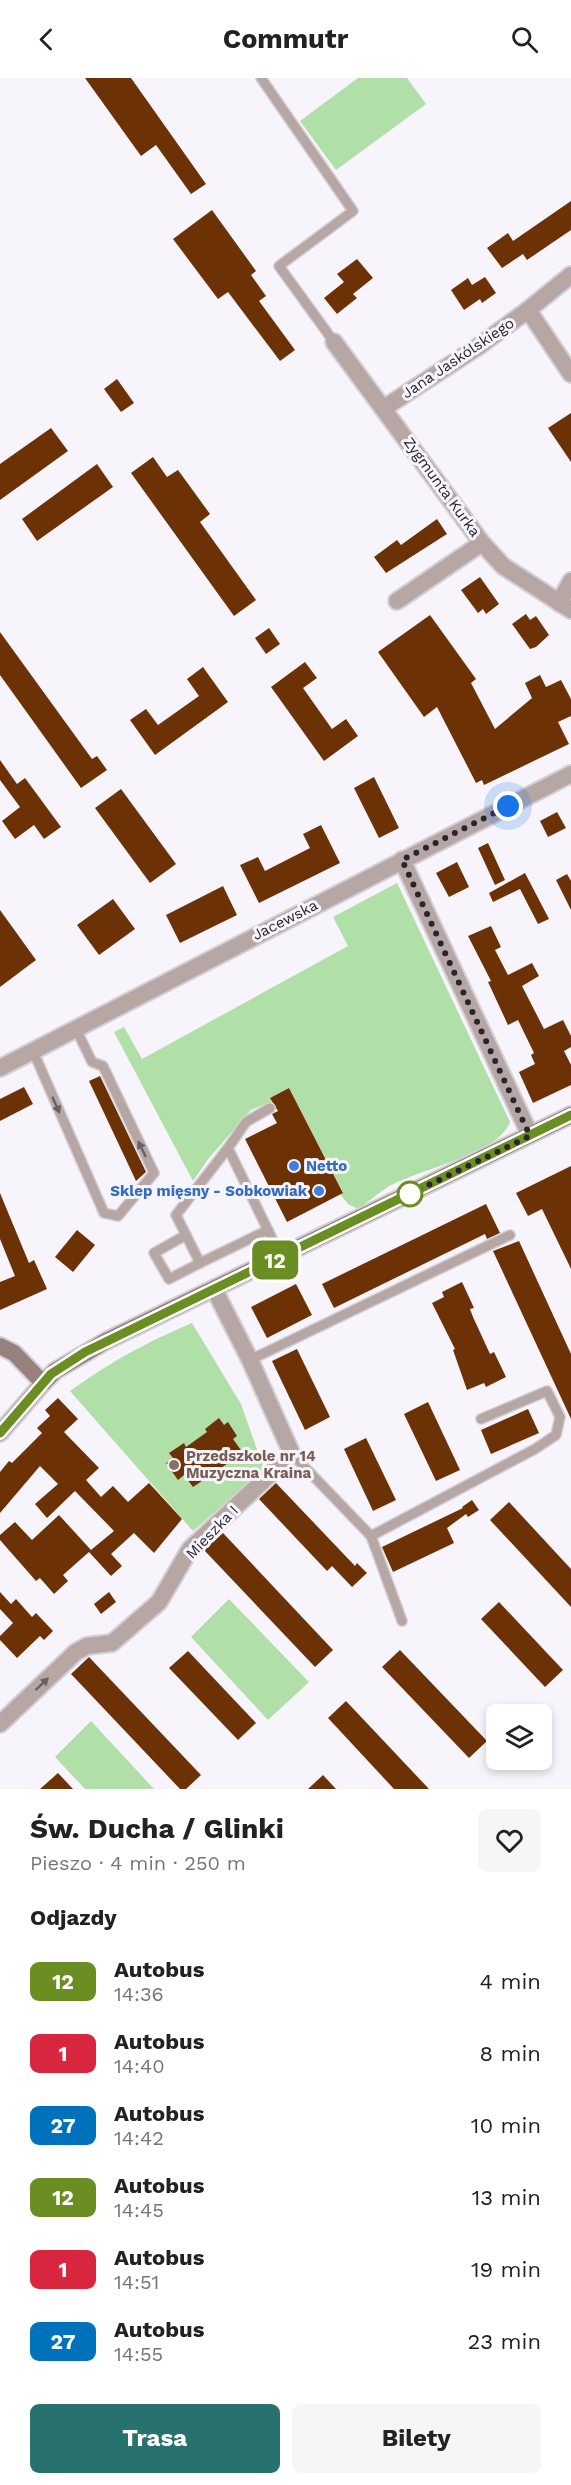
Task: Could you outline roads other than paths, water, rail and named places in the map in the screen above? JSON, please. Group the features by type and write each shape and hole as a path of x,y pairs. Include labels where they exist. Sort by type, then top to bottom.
{"main road":[{"path":"0,1346 14,1353 43,1383 55,1371 85,1352 571,1115"}],"street":[{"path":"528,310 571,275"},
{"name":"Jana Jaskólskiego","path":"384,408 479,346 528,310 571,374"},
{"name":"Zygmunta Kurka","path":"334,342 482,543 503,566 565,606"},
{"path":"397,601 482,543"},
{"path":"565,606 571,581"},
{"name":"Jacewska","path":"0,1068 571,774"},
{"path":"402,860 530,1136"},
{"path":"214,1289 250,1360 292,1454"},
{"path":"0,1433 43,1383"},
{"name":"Mieszka I","path":"0,1724 76,1652 87,1646 112,1643 159,1602 190,1549 292,1454"}],"lane":[{"path":"261,78 353,211 279,266 334,342"},
{"path":"33,1051 104,1213 118,1216 154,1173 103,1066 93,1062 76,1029"},
{"path":"200,1263 176,1215 246,1122 270,1108"},
{"path":"228,1148 281,1257"},
{"path":"186,1235 154,1253 169,1279 268,1230"},
{"path":"250,1360 510,1235"},
{"path":"371,1536 535,1449 556,1435 560,1417 547,1391 482,1419"},
{"path":"292,1454 371,1536 402,1621"}],"place":[{"name":"Netto","path":"294,1166"},
{"name":"Sklep mięsny - Sobkowiak","path":"319,1191"},
{"name":"Przedszkole nr 14 Muzyczna Kraina","path":"174,1465"}]}
